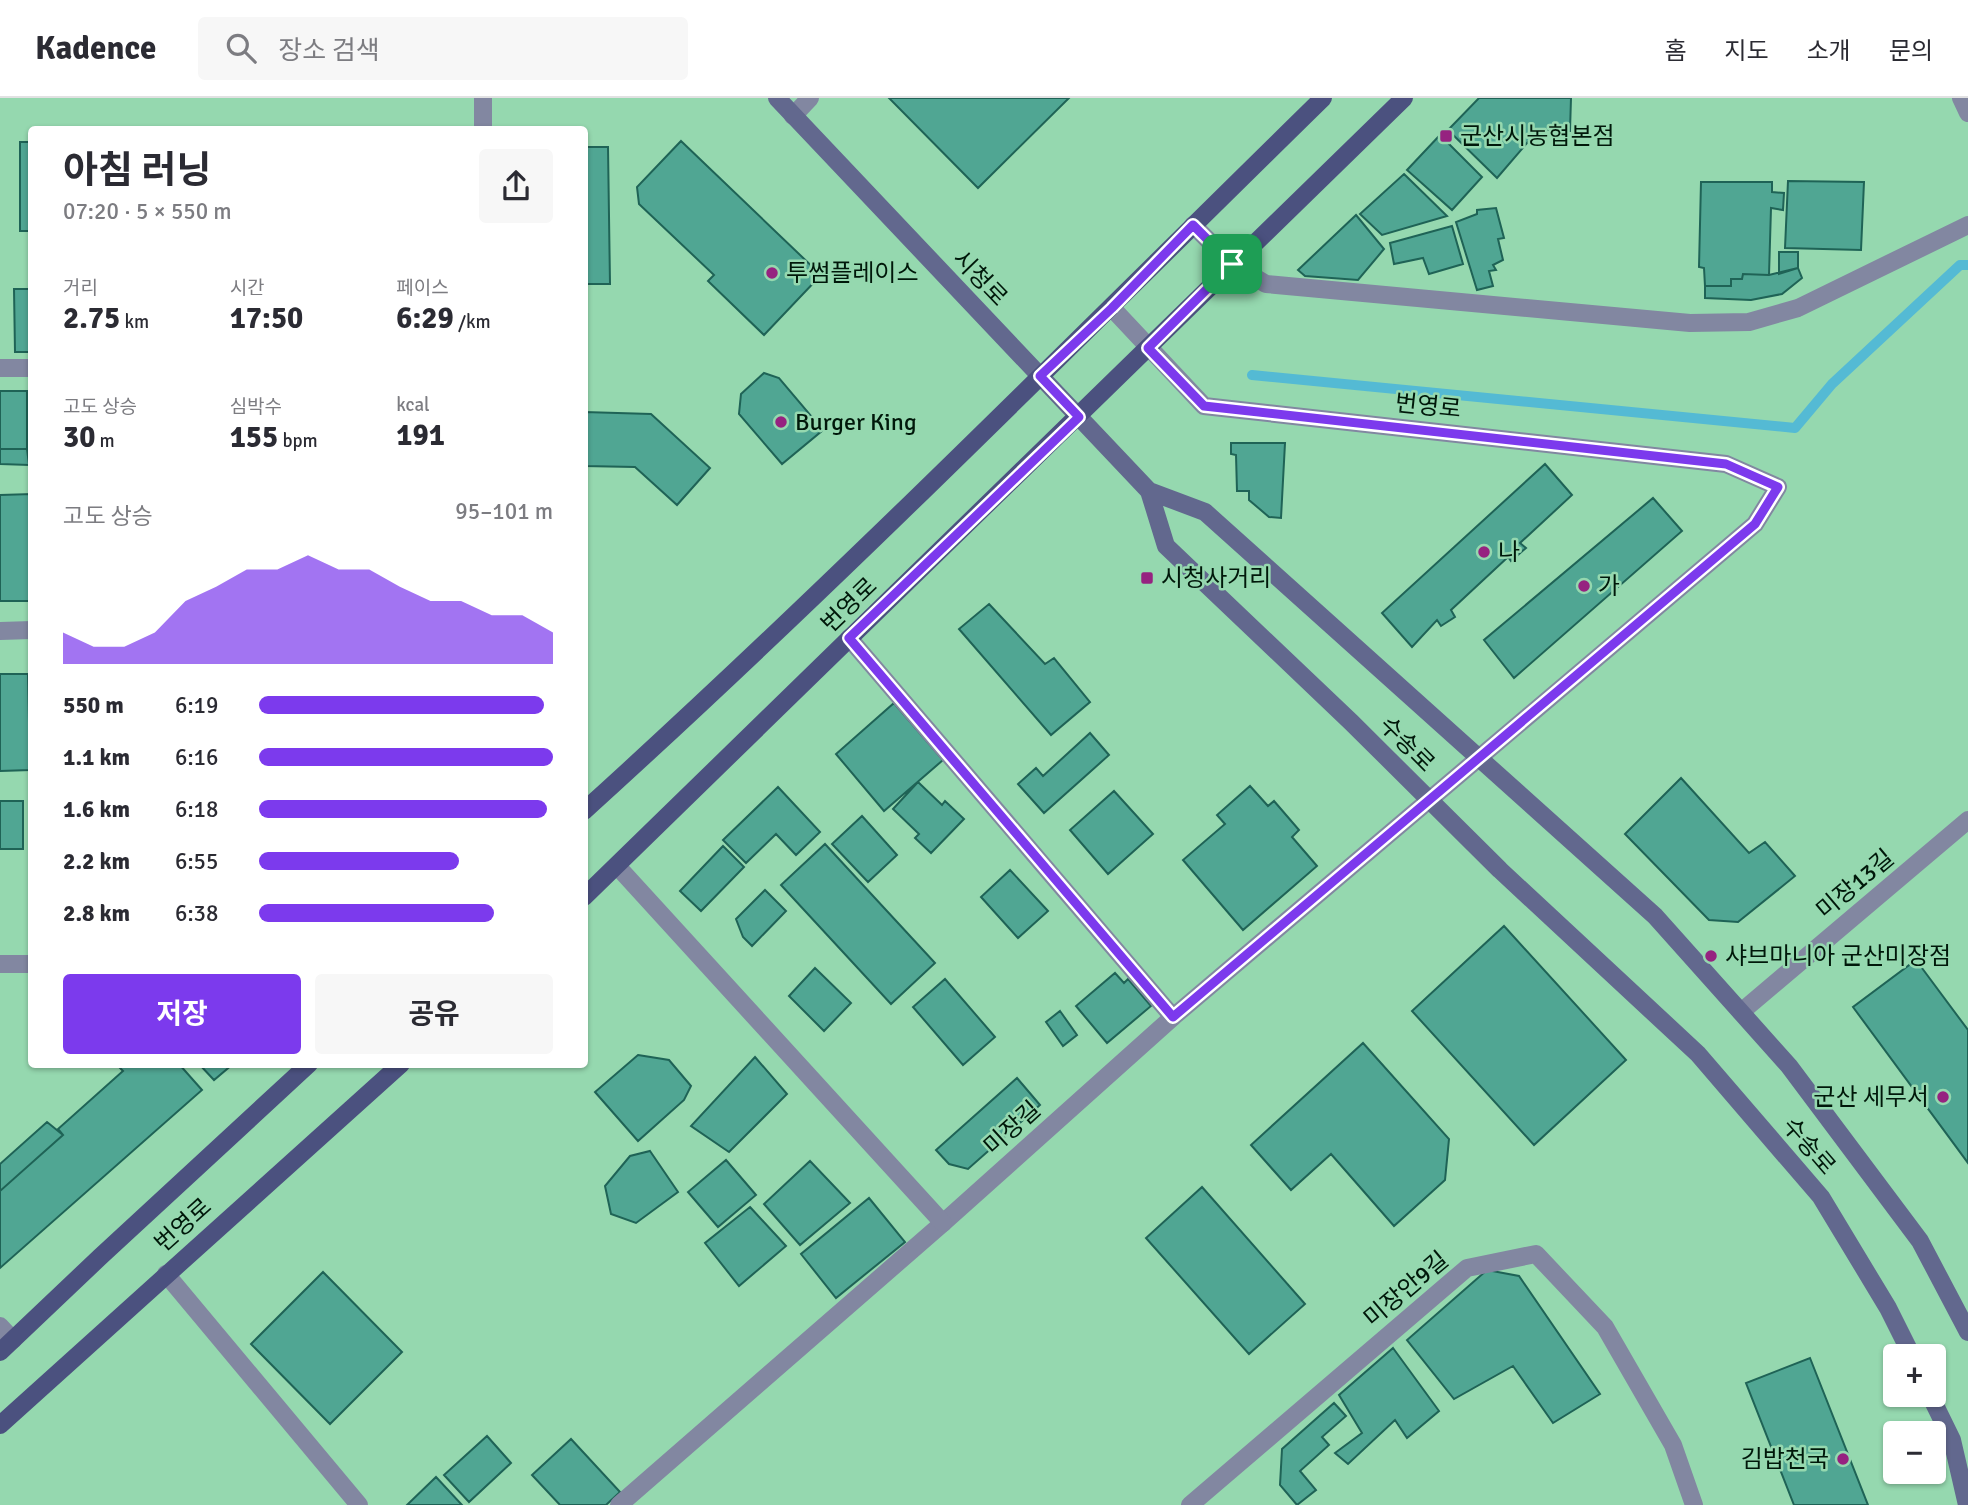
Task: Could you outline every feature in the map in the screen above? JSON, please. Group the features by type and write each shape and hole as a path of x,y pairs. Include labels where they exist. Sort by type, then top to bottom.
{"main road":[{"name":"번영로","path":"588,807 692,714 1112,308 1323,98"},
{"name":"번영로","path":"588,893 1404,98"},
{"name":"번영로","path":"7,1346 305,1068"},
{"name":"번영로","path":"0,1425 397,1068"}],"street":[{"path":"483,98 483,126"},
{"name":"시청로","path":"777,98 1149,491"},
{"path":"793,116 810,98"},
{"path":"1961,98 1968,113"},
{"path":"1193,225 1232,264 1266,284 1690,323 1749,321 1798,308 1968,225"},
{"name":"번영로","path":"1112,308 1204,406 1726,464"},
{"path":"0,368 28,368"},
{"name":"수송로","path":"1435,796 1755,524 1778,487 1726,464"},
{"name":"수송로","path":"1149,491 1205,512 1655,916 1789,1066 1920,1241 1968,1332"},
{"name":"수송로","path":"1149,491 1166,546 1435,796 1500,870 1698,1054 1821,1197 1888,1308 1906,1344"},
{"path":"0,631 28,631"},
{"path":"849,638 1173,1017"},
{"name":"미장길","path":"619,1505 943,1223 1173,1017 1435,796"},
{"name":"미장13길","path":"1741,1012 1968,820"},
{"path":"618,867 943,1223"},
{"path":"0,964 28,964"},
{"name":"미장안9길","path":"1201,1502 1467,1268 1536,1254 1605,1327 1673,1445 1694,1505"},
{"path":"166,1274 359,1505"},
{"name":"번영로","path":"0,1326 7,1346"},
{"path":"1936,1407 1952,1440 1967,1505"}],"building":[{"path":"889,98 1069,98 978,188"},
{"path":"1479,98 1571,98 1570,131 1539,129 1497,178 1448,130"},
{"path":"1440,135 1482,177 1452,210 1407,170"},
{"path":"681,141 821,275 764,335 708,281 714,275 639,204 637,187"},
{"path":"20,142 28,142 28,231 20,231"},
{"path":"588,147 608,147 610,284 588,284"},
{"path":"1404,174 1447,216 1382,235 1360,214"},
{"path":"1788,181 1864,182 1861,250 1785,248"},
{"path":"1701,182 1772,182 1772,192 1784,193 1783,210 1771,208 1769,275 1743,274 1742,279 1731,279 1731,286 1705,286 1704,268 1699,267"},
{"path":"1496,208 1504,238 1498,239 1503,260 1493,265 1496,270 1489,271 1493,286 1477,290 1456,222 1477,214 1477,210"},
{"path":"1356,215 1384,249 1358,280 1305,276 1298,270"},
{"path":"1452,226 1463,264 1429,274 1423,258 1394,264 1390,243"},
{"path":"1779,252 1798,252 1798,268 1779,274"},
{"path":"1798,268 1802,278 1782,294 1751,300 1705,298 1705,286 1731,286 1731,279 1742,279 1743,274 1769,275"},
{"path":"14,289 28,289 28,352 15,352"},
{"name":"Burger King","path":"764,373 779,378 823,430 782,464 739,414 741,394"},
{"path":"0,391 27,391 27,449 0,449"},
{"path":"588,412 651,414 710,468 677,505 635,467 588,466"},
{"path":"1231,443 1285,443 1281,518 1269,517 1249,500 1249,491 1237,491 1236,455 1231,454"},
{"path":"0,449 27,449 28,465 0,464"},
{"name":"나","path":"1545,464 1572,495 1520,543 1526,548 1511,561 1508,557 1451,610 1455,617 1441,626 1437,620 1412,647 1382,613"},
{"path":"28,494 28,601 0,601 0,495"},
{"name":"가","path":"1653,498 1682,531 1514,678 1484,640"},
{"path":"989,604 1045,664 1054,658 1090,702 1051,735 959,629"},
{"path":"0,674 28,674 28,770 0,771"},
{"path":"894,703 943,760 884,811 836,754"},
{"path":"1090,733 1109,755 1044,813 1018,784 1036,768 1043,776"},
{"path":"1681,778 1749,853 1765,842 1795,876 1738,922 1709,920 1625,834"},
{"path":"918,782 942,805 945,801 964,819 931,853 915,838 919,834 893,809"},
{"path":"1250,786 1268,806 1274,801 1299,830 1292,837 1317,866 1243,930 1183,860 1225,824 1217,815"},
{"path":"778,787 820,832 796,855 776,834 746,863 723,840"},
{"path":"1114,791 1153,834 1108,874 1070,830"},
{"path":"0,801 23,801 23,849 0,849"},
{"path":"862,816 897,855 868,882 832,844"},
{"path":"825,844 935,963 891,1004 781,885"},
{"path":"723,846 744,867 701,911 680,891"},
{"path":"1010,870 1048,911 1018,938 981,897"},
{"path":"765,890 786,911 752,946 743,937 736,919"},
{"path":"1504,926 1626,1060 1534,1145 1412,1011"},
{"name":"군산 세무서","path":"1916,960 1968,1030 1968,1163 1853,1007"},
{"path":"815,968 851,1003 824,1031 789,996"},
{"path":"1115,973 1124,983 1128,979 1151,1006 1107,1043 1076,1006"},
{"path":"945,979 995,1037 963,1065 913,1007"},
{"path":"1060,1011 1077,1035 1063,1046 1046,1022"},
{"path":"1363,1043 1449,1139 1445,1180 1394,1226 1331,1154 1291,1190 1251,1145"},
{"path":"638,1055 669,1060 691,1086 684,1100 638,1141 595,1092"},
{"path":"755,1057 787,1094 729,1152 691,1126"},
{"path":"120,1068 183,1068 202,1090 0,1268 0,1191 63,1135 58,1129 123,1071"},
{"path":"203,1068 228,1068 214,1080"},
{"path":"1017,1078 1040,1105 968,1169 949,1164 936,1150"},
{"path":"47,1122 63,1135 0,1191 0,1164"},
{"path":"650,1151 678,1192 636,1223 611,1214 605,1186 630,1156"},
{"path":"726,1160 756,1195 718,1227 688,1192"},
{"path":"810,1161 850,1203 800,1245 764,1204"},
{"path":"1202,1187 1305,1304 1249,1354 1146,1238"},
{"path":"869,1198 905,1242 836,1298 801,1254"},
{"path":"750,1207 786,1246 739,1286 705,1243"},
{"path":"1487,1270 1519,1276 1600,1394 1553,1423 1513,1366 1454,1399 1407,1340"},
{"path":"323,1272 402,1352 330,1424 251,1344"},
{"path":"1393,1348 1439,1411 1407,1438 1395,1420 1348,1464 1335,1453 1362,1433 1339,1395"},
{"path":"1810,1358 1868,1505 1794,1505 1746,1383"},
{"path":"1334,1403 1346,1416 1322,1437 1329,1445 1300,1471 1316,1490 1297,1505 1280,1485 1282,1449"},
{"path":"487,1436 511,1463 469,1502 444,1475"},
{"path":"571,1439 620,1492 606,1505 560,1505 532,1475"},
{"path":"436,1477 462,1505 407,1505"}],"waterway":[{"path":"1252,375 1795,428 1832,384 1960,265 1968,265"}],"place":[{"name":"군산시농협본점","path":"1446,136"},
{"name":"투썸플레이스","path":"772,273"},
{"name":"Burger King","path":"781,422"},
{"name":"나","path":"1484,552"},
{"name":"시청사거리","path":"1147,578"},
{"name":"가","path":"1584,586"},
{"name":"샤브마니아 군산미장점","path":"1711,956"},
{"name":"군산 세무서","path":"1943,1097"},
{"name":"김밥천국","path":"1843,1459"}],"route":[{"path":"1193,225 1232,264 1148,348 1204,406 1726,464 1778,487 1755,524 1173,1017 849,638 1079,417 1040,376 1112,308 1193,225"}]}
